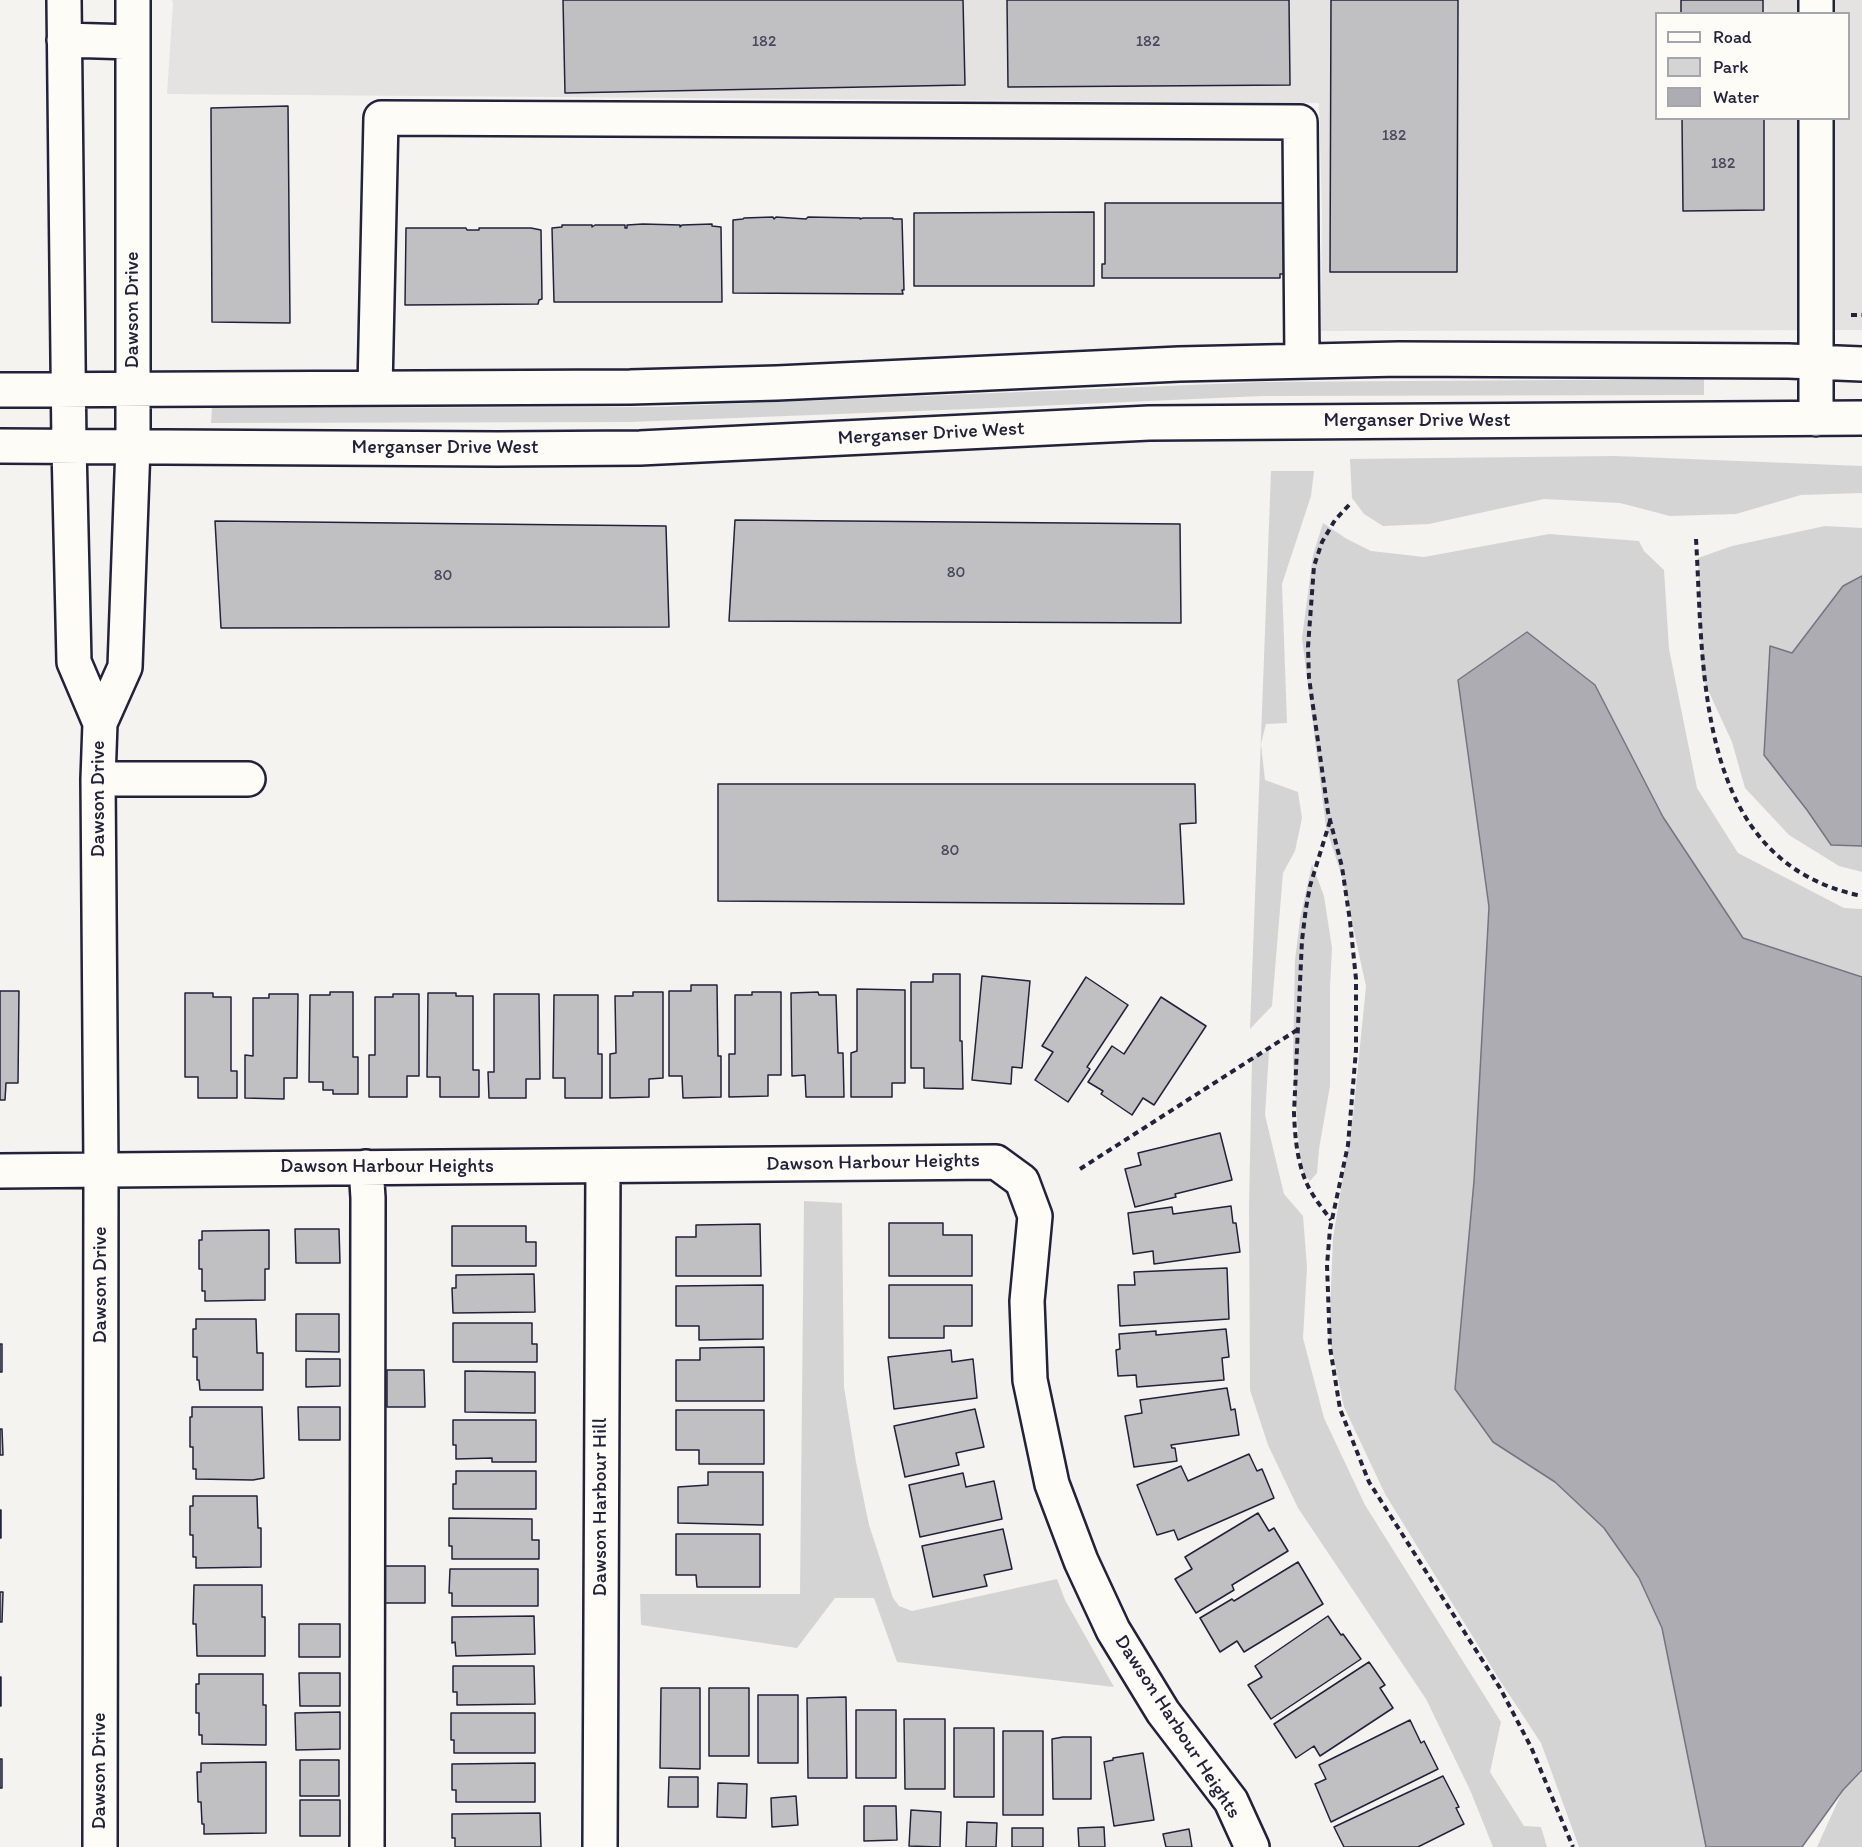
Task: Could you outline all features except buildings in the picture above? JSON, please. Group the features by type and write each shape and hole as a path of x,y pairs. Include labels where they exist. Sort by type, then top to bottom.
{"street":[{"name":"Dawson Drive","path":"64,0 74,662 100,723"},
{"name":"Dawson Drive","path":"100,1847 101,1169 98,779 100,723 124,667 133,446 134,0"},
{"path":"64,40 133,42"},
{"path":"375,388 381,118 1300,122 1302,361"},
{"path":"1816,120 1814,362 1816,419"},
{"path":"0,390 709,385 1167,365 1411,359 1862,364"},
{"name":"Merganser Drive West","path":"0,446 487,449 640,447 1149,423 1862,418"},
{"path":"98,779 248,779"},
{"name":"Dawson Harbour Heights","path":"0,1171 996,1162 1022,1181 1035,1216 1027,1301 1030,1380 1052,1484 1081,1561 1113,1630 1163,1712 1231,1801 1252,1847"},
{"name":"Dawson Harbour Hill","path":"603,1166 608,1846"},
{"path":"366,1167 368,1198 368,1847"}],"path":[{"path":"1847,315 1862,315"},
{"path":"1349,505 1335,520 1322,542 1314,566 1308,636 1310,678 1330,821 1342,867 1356,979 1356,1050 1348,1145 1332,1221 1327,1265 1330,1347 1340,1409 1369,1482 1500,1688 1531,1747 1573,1847"},
{"path":"1696,539 1706,697 1722,764 1737,805 1758,838 1782,859 1810,879 1862,896"},
{"path":"1330,821 1310,886 1306,908 1294,1096 1296,1140 1301,1168 1308,1185 1332,1221"},
{"path":"1080,1169 1297,1030"}],"shaded area":[{"path":"172,0 1862,0 1862,330 1321,331 1322,211 1319,103 167,94"}],"green space":[{"path":"1704,379 1704,395 1262,396 630,422 211,423 212,408 655,407 1263,382"},
{"path":"1615,456 1862,466 1862,493 1801,495 1736,514 1670,516 1620,503 1544,499 1429,524 1383,526 1364,514 1352,498 1350,459"},
{"path":"1271,471 1314,471 1311,496 1282,584 1287,723 1266,724 1261,744 1265,780 1298,792 1302,818 1295,851 1283,873 1272,1006 1250,1029"},
{"path":"1323,523 1371,551 1424,557 1549,534 1639,541 1644,551 1664,570 1669,649 1697,788 1738,853 1844,908 1862,909 1862,977 1743,938 1663,817 1458,680 1489,907 1474,1181 1455,1389 1493,1442 1555,1482 1604,1528 1639,1578 1662,1628 1706,1847 1579,1847 1541,1743 1385,1494 1344,1407 1329,1336 1333,1238 1353,1116 1366,986 1342,877 1326,827 1302,638 1313,555"},
{"path":"1825,526 1862,528 1862,576 1843,586 1792,654 1770,647 1764,755 1807,810 1830,845 1862,846 1862,872 1839,866 1789,835 1745,788 1732,742 1702,677 1698,558 1732,546"},
{"path":"1312,864 1324,896 1332,948 1330,1086 1317,1173 1310,1181 1303,1172 1299,1150 1293,1061 1295,960 1300,919"},
{"path":"1269,1051 1265,1115 1284,1194 1303,1216 1307,1267 1303,1338 1324,1418 1365,1505 1501,1722 1490,1772 1524,1826 1541,1827 1547,1847 1493,1847 1470,1790 1426,1699 1298,1508 1268,1445 1250,1390 1249,1207 1252,1057"},
{"path":"804,1201 842,1203 844,1387 869,1525 893,1598 899,1606 912,1611 1057,1579 1065,1600 1114,1687 897,1662 874,1598 835,1598 797,1648 641,1625 640,1594 800,1594"},
{"path":"1862,1770 1862,1847 1817,1847 1843,1790"}],"water":[{"path":"1862,576 1862,846 1831,845 1764,755 1770,646 1792,653 1843,586"},
{"path":"1527,632 1595,685 1663,817 1743,938 1862,977 1862,1770 1843,1790 1802,1847 1706,1847 1662,1628 1639,1578 1604,1528 1555,1482 1493,1442 1455,1389 1474,1181 1489,907 1458,680"}]}
